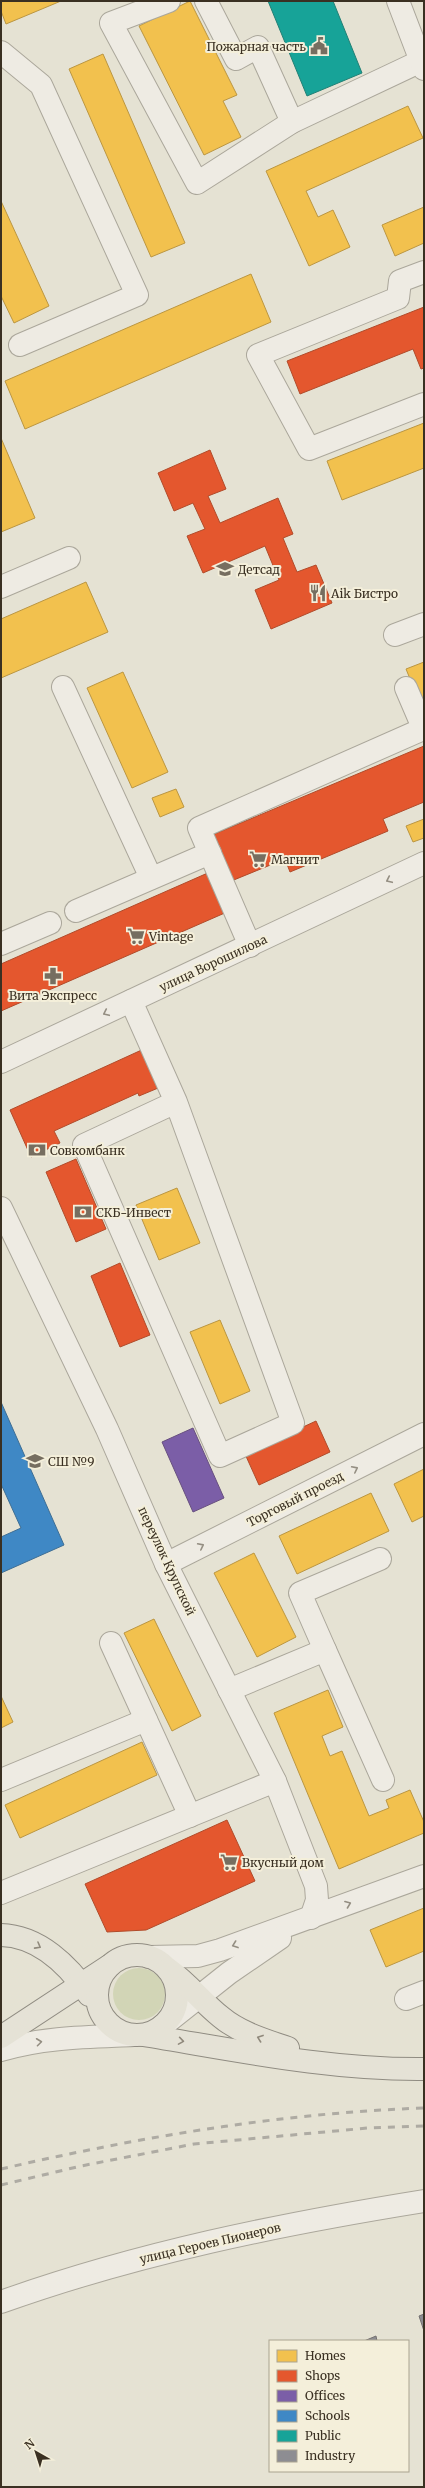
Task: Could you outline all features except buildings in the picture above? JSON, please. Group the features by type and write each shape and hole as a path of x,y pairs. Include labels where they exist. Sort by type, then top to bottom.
{"main road":[{"path":"1,1935 32,1942 48,1951 72,1972 113,2027 336,2066 384,2070 424,2069"},
{"path":"1,2037 81,1983 115,1962 131,1956 157,1962 190,1985 220,2017 249,2034 336,2066"},
{"path":"100,2009 97,2001 99,1983 103,1975 115,1962"},
{"path":"146,2032 168,2020 176,2003 175,1984 157,1962"}],"street":[{"path":"169,1 111,23 197,182 292,122 422,65 398,1"},
{"path":"206,1 236,59 258,47 292,122"},
{"path":"1,52 41,85 137,295 20,346"},
{"path":"424,272 400,281 398,298 258,355 309,449 424,404"},
{"path":"3,582 68,558"},
{"path":"395,635 424,624"},
{"path":"63,687 151,878"},
{"path":"250,946 199,828 424,730 406,688"},
{"path":"76,911 210,853"},
{"name":"улица Ворошилова","path":"1,1062 424,863"},
{"path":"1,944 50,922"},
{"path":"130,1002 176,1102 293,1423 220,1456 84,1145 176,1102"},
{"name":"переулок Крупской","path":"1,1208 107,1429 166,1564 275,1781 316,1886 317,1900 311,1918"},
{"name":"Торговый проезд","path":"166,1564 424,1434"},
{"path":"380,1559 300,1593 383,1780"},
{"path":"111,1643 190,1816"},
{"path":"230,1690 325,1650"},
{"path":"1,1780 146,1720"},
{"path":"1,1893 275,1781"},
{"path":"157,1962 208,1953 311,1918 424,1876"},
{"path":"1,2050 33,2042 146,2032 200,1997 229,1973 311,1918"},
{"name":"улица Героев Пионеров","path":"1,2302 82,2274 153,2255 332,2216 424,2201"}],"green space":[{"path":"139,1968 149,1970 157,1976 163,1984 165,1994 163,2004 157,2012 149,2018 139,2020 129,2018 121,2012 115,2004 113,1994 115,1984 121,1976 129,1970"}],"railway":[{"path":"1,2169 53,2157 211,2128 317,2115 424,2108"},
{"path":"1,2185 81,2166 194,2144 368,2128 424,2126"}],"place":[{"name":"Пожарная часть","path":"319,46"},
{"name":"Детсад","path":"225,569"},
{"name":"Aik Бистро","path":"318,593"},
{"name":"Магнит","path":"258,859"},
{"name":"Vintage","path":"136,936"},
{"name":"Вита Экспресс","path":"53,976"},
{"name":"Совкомбанк","path":"37,1150"},
{"name":"СКБ-Инвест","path":"83,1212"},
{"name":"СШ №9","path":"35,1461"},
{"name":"Вкусный дом","path":"229,1862"}]}
